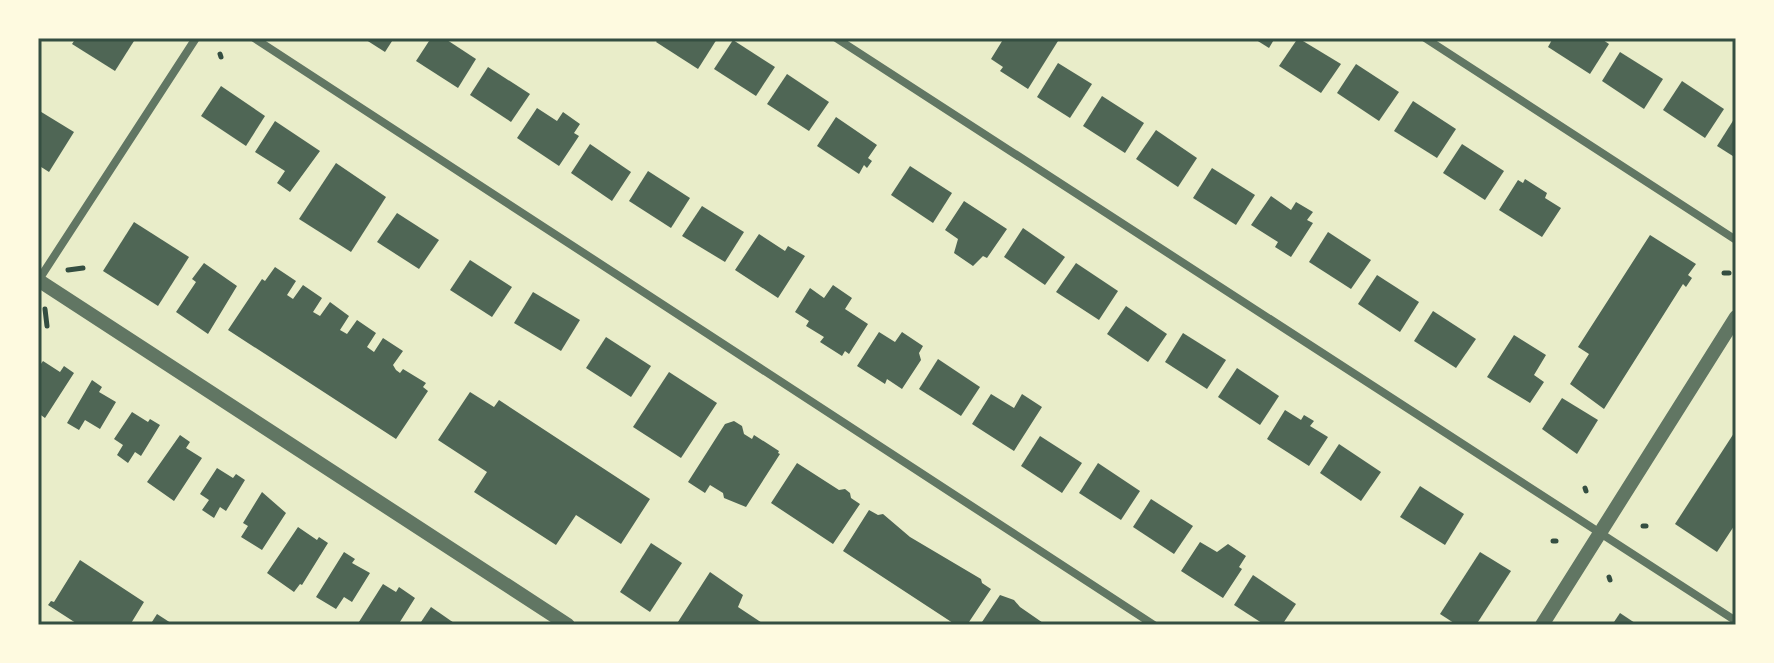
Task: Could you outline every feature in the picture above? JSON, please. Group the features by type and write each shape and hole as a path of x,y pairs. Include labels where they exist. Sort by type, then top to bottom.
{"street":[{"path":"196,38 38,281 568,625"},
{"path":"254,38 1154,625"},
{"path":"836,38 1736,621"},
{"path":"1425,38 1736,240"},
{"path":"1542,625 1736,317"}],"path":[{"path":"68,270 83,268"},
{"path":"45,309 47,326"}],"building":[{"path":"76,38 129,38 134,41 115,71 72,44"},
{"path":"363,38 394,38 385,52"},
{"path":"431,38 444,38 476,59 458,88 416,61"},
{"path":"659,38 717,39 698,69 656,42"},
{"path":"1004,38 1053,38 1058,41 1028,89 1000,71 1003,67 991,59"},
{"path":"1253,38 1275,38 1269,48"},
{"path":"1298,38 1341,64 1321,93 1279,66"},
{"path":"1553,38 1600,38 1609,44 1590,74 1548,47"},
{"path":"733,40 775,67 756,96 714,69"},
{"path":"1620,52 1663,79 1644,109 1602,81"},
{"path":"1058,63 1092,84 1070,118 1037,97"},
{"path":"1356,64 1399,92 1379,121 1337,93"},
{"path":"488,67 530,94 511,122 470,95"},
{"path":"787,74 829,102 809,131 767,104"},
{"path":"1682,81 1724,109 1705,138 1663,110"},
{"path":"221,86 265,116 246,146 201,116"},
{"path":"1102,96 1144,123 1125,153 1083,126"},
{"path":"1413,101 1456,129 1437,158 1394,131"},
{"path":"537,108 557,121 563,112 580,124 574,133 579,136 559,166 517,138"},
{"path":"38,110 74,132 49,172 38,165"},
{"path":"1736,116 1736,158 1717,146"},
{"path":"836,117 877,145 868,158 872,161 867,168 864,165 859,174 817,146"},
{"path":"275,121 320,151 290,192 277,183 285,171 255,152"},
{"path":"1156,130 1197,158 1178,187 1136,159"},
{"path":"590,144 631,172 612,201 571,173"},
{"path":"1462,144 1504,171 1485,200 1443,173"},
{"path":"336,163 386,197 351,252 299,219"},
{"path":"910,166 952,193 933,223 891,195"},
{"path":"1212,168 1255,195 1236,225 1193,198"},
{"path":"648,171 690,198 671,228 629,201"},
{"path":"1525,179 1547,193 1545,198 1561,208 1542,237 1499,210 1518,180 1523,183"},
{"path":"1271,196 1291,210 1296,202 1313,212 1307,220 1313,223 1291,257 1275,247 1278,242 1251,225"},
{"path":"964,201 1007,229 987,258 983,256 973,266 954,253 958,239 945,230"},
{"path":"702,206 744,232 725,262 682,236"},
{"path":"397,213 439,240 419,269 377,242"},
{"path":"134,222 189,257 158,306 103,271"},
{"path":"1023,228 1065,257 1045,285 1004,257"},
{"path":"1328,232 1371,260 1351,289 1309,262"},
{"path":"759,234 785,251 788,246 805,256 778,298 735,270"},
{"path":"1650,235 1696,264 1688,275 1692,278 1686,287 1683,284 1604,409 1570,384 1589,354 1578,347"},
{"path":"470,260 512,287 492,317 450,290"},
{"path":"204,263 237,286 208,334 176,312 196,282 192,279"},
{"path":"1076,263 1118,291 1099,320 1056,292"},
{"path":"275,267 296,281 287,295 293,299 303,285 322,298 313,312 320,316 330,302 349,316 340,330 347,334 357,320 376,333 367,347 374,352 383,338 403,351 393,365 396,370 400,373 403,369 426,383 423,387 428,391 396,439 228,330 262,279 265,281"},
{"path":"1377,275 1419,302 1400,332 1358,304"},
{"path":"833,285 852,298 845,309 868,324 849,354 845,351 842,356 820,342 824,337 806,326 809,321 795,312 810,288 824,298"},
{"path":"533,292 580,320 561,351 514,323"},
{"path":"1126,306 1167,334 1148,362 1107,334"},
{"path":"1433,311 1476,339 1456,368 1414,341"},
{"path":"879,332 895,342 902,332 923,346 919,353 921,360 902,389 887,379 885,384 857,366"},
{"path":"1183,333 1226,360 1207,389 1165,362"},
{"path":"1514,335 1546,355 1534,375 1544,382 1530,403 1487,377"},
{"path":"606,337 651,366 631,397 586,368"},
{"path":"938,359 980,387 961,416 919,389"},
{"path":"43,361 60,372 64,366 74,373 45,418 38,413 38,368"},
{"path":"1237,368 1279,396 1260,425 1218,397"},
{"path":"669,372 717,403 681,458 633,427"},
{"path":"92,380 102,387 99,392 116,402 100,429 85,420 79,430 67,423"},
{"path":"470,392 494,407 499,400 650,499 621,544 576,515 556,545 474,492 487,472 438,440"},
{"path":"991,394 1014,408 1022,394 1042,407 1014,451 972,424"},
{"path":"1562,398 1598,420 1577,454 1542,429"},
{"path":"1285,410 1301,420 1304,415 1314,421 1310,426 1328,437 1309,466 1267,439"},
{"path":"132,412 160,425 141,456 135,452 128,463 117,455 123,445 114,439"},
{"path":"734,421 742,426 744,434 752,439 754,435 780,454 746,507 724,498 723,493 710,485 705,493 688,482 725,424"},
{"path":"1736,430 1736,523 1717,552 1675,524"},
{"path":"180,435 190,442 186,448 202,458 174,501 147,482"},
{"path":"1040,436 1082,463 1062,493 1021,466"},
{"path":"1339,444 1381,472 1361,501 1320,473"},
{"path":"797,463 839,490 845,489 860,504 833,544 771,503"},
{"path":"1098,463 1140,491 1121,520 1079,493"},
{"path":"217,468 233,478 236,474 245,480 226,511 220,507 214,518 202,510 209,500 200,494"},
{"path":"1420,486 1464,514 1445,545 1400,517"},
{"path":"262,492 286,513 262,550 241,537 248,526 243,523"},
{"path":"1151,499 1193,526 1174,554 1133,527"},
{"path":"869,510 883,514 910,537 981,579 991,589 967,625 956,625 843,551"},
{"path":"298,527 317,540 319,537 328,543 302,585 294,592 267,573"},
{"path":"1200,542 1217,552 1228,544 1246,556 1239,567 1242,569 1223,598 1181,571"},
{"path":"651,543 682,563 650,612 620,592"},
{"path":"344,552 355,559 352,563 370,573 352,602 344,597 336,609 316,597"},
{"path":"1480,552 1511,571 1476,625 1457,625 1440,614"},
{"path":"80,560 144,602 130,625 79,625 48,605 54,602"},
{"path":"710,572 743,595 738,607 765,625 676,625"},
{"path":"1253,575 1296,604 1282,625 1265,625 1234,605"},
{"path":"383,584 396,592 399,587 415,598 398,625 357,625"},
{"path":"1000,595 1014,600 1046,625 980,625"},
{"path":"431,607 457,625 419,625"},
{"path":"1620,613 1638,625 1612,625"},
{"path":"157,614 174,625 150,625"}]}
